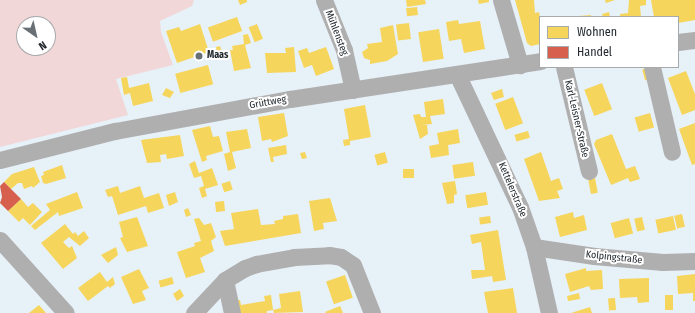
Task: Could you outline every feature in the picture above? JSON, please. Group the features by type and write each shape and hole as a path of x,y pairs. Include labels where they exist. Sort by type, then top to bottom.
{"street":[{"name":"Mühlensteg","path":"324,0 344,50 353,90"},
{"path":"501,0 520,65"},
{"path":"679,42 695,40"},
{"name":"Grüttweg","path":"0,160 115,131 353,90 539,62"},
{"name":"Karl-Leisner-Straße","path":"564,68 589,171"},
{"path":"652,68 672,152"},
{"name":"Kettelerstraße","path":"457,74 511,186 534,247 549,313"},
{"path":"0,240 66,313"},
{"name":"Kolpingstraße","path":"534,247 594,256 663,262 695,261"},
{"path":"194,313 225,280 256,264 310,256 341,257 348,260 358,272 372,313"},
{"path":"225,280 232,313"}],"shaded area":[{"path":"0,0 194,0 192,6 160,21 161,32 173,65 116,79 128,115 0,147"}],"building: Wohnen":[{"path":"238,0 247,0 247,2 240,5"},
{"path":"406,0 425,0 426,4 407,7"},
{"path":"478,0 489,0 489,2 479,4"},
{"path":"515,0 534,0 535,13 539,12 539,44 531,46 527,43"},
{"path":"605,0 615,0 606,3"},
{"path":"629,0 646,0 646,5 640,6 641,16 620,16 620,14 628,13"},
{"path":"651,0 695,0 695,20 679,23 679,16 654,16"},
{"path":"417,7 418,15 407,16 406,8"},
{"path":"609,12 610,16 603,16 602,14"},
{"path":"237,17 242,31 213,42 208,28"},
{"path":"458,20 459,24 480,21 485,49 464,53 461,39 449,41 446,22"},
{"path":"409,23 411,39 398,40 396,25"},
{"path":"200,24 209,52 177,63 166,31 179,27 181,31"},
{"path":"257,24 263,39 255,42 249,27"},
{"path":"393,25 398,54 387,61 370,64 370,60 364,58 362,52 368,48 367,44 382,42 380,28"},
{"path":"439,29 444,59 423,62 418,32"},
{"path":"248,34 251,43 245,45 251,68 234,71 230,50 233,50 232,46 244,44 243,35"},
{"path":"220,46 222,53 217,54 216,47"},
{"path":"294,47 296,72 267,73 265,53 286,53 285,48"},
{"path":"326,47 334,69 316,76 312,65 304,68 298,51 307,48 309,53"},
{"path":"208,65 213,84 180,93 175,74"},
{"path":"648,68 651,79 645,80 642,70"},
{"path":"686,71 695,94 695,110 682,115 668,78"},
{"path":"127,77 129,88 149,83 153,101 133,106 130,93 124,95 121,78"},
{"path":"602,83 612,109 594,116 584,90"},
{"path":"166,88 174,92 170,98 162,95"},
{"path":"502,89 504,97 494,100 491,93"},
{"path":"513,97 523,123 505,130 495,104"},
{"path":"443,99 445,114 430,116 432,124 422,125 427,125 428,134 420,139 413,115 420,114 421,117 426,117 424,102"},
{"path":"365,105 371,137 350,141 350,145 344,146 343,140 349,139 344,109"},
{"path":"284,113 288,136 272,142 271,139 262,141 258,117"},
{"path":"650,113 654,127 639,132 635,117"},
{"path":"695,123 695,164 692,165 679,129"},
{"path":"210,126 213,137 219,136 223,151 206,156 207,160 202,162 192,130"},
{"path":"247,129 251,148 232,152 236,168 228,171 224,154 230,152 226,132"},
{"path":"458,129 460,143 448,145 449,155 431,158 429,146 439,144 437,133"},
{"path":"528,131 530,138 516,142 515,135"},
{"path":"612,134 626,169 635,166 640,179 630,182 628,178 611,185 594,144 596,140"},
{"path":"180,135 184,156 167,159 166,154 160,155 161,162 147,163 141,140"},
{"path":"286,145 287,154 273,157 274,162 271,162 268,148"},
{"path":"305,152 307,158 302,159 300,153"},
{"path":"385,152 388,163 377,165 374,155"},
{"path":"541,152 551,181 559,178 563,189 557,191 560,198 539,201 524,159"},
{"path":"195,161 199,173 212,168 218,185 205,189 207,196 202,198 199,188 204,186 201,176 194,178 189,164"},
{"path":"473,162 475,176 454,179 452,165"},
{"path":"62,165 66,178 46,184 43,183 41,176 44,175 43,172"},
{"path":"34,167 40,182 33,188 32,186 24,189 22,183 18,183 11,189 4,182 12,174"},
{"path":"403,169 414,169 414,178 403,178"},
{"path":"595,178 598,193 591,194 588,179"},
{"path":"230,181 233,190 224,192 221,184"},
{"path":"455,181 457,194 454,195 454,203 447,204 442,183"},
{"path":"118,186 120,193 140,186 144,198 159,193 164,208 148,213 146,206 118,215 112,196 108,197 105,190"},
{"path":"77,192 83,208 59,216 58,212 35,230 31,226 50,210 46,204"},
{"path":"175,192 178,202 169,206 166,195"},
{"path":"486,192 488,205 467,208 465,195"},
{"path":"330,198 337,221 323,223 324,229 314,231 309,201"},
{"path":"21,199 28,207 33,203 42,212 30,225 23,218 19,222 8,211"},
{"path":"224,201 225,211 216,212 215,202"},
{"path":"188,208 191,215 186,217 184,210"},
{"path":"258,209 261,225 275,224 274,221 283,219 283,216 298,214 301,233 225,246 220,231 234,229 231,213"},
{"path":"573,212 574,218 584,215 587,230 560,237 555,217"},
{"path":"682,214 685,227 677,228 674,216"},
{"path":"490,216 491,223 480,224 479,218"},
{"path":"673,216 676,230 658,233 655,220"},
{"path":"137,217 148,246 127,252 120,238 123,237 119,222"},
{"path":"642,217 645,230 637,231 634,219"},
{"path":"199,218 204,225 211,223 216,237 211,241 214,251 200,258 205,272 186,278 177,252 195,246 194,243 201,241 194,219"},
{"path":"629,218 633,233 615,238 611,223"},
{"path":"65,224 73,234 75,232 78,236 84,231 89,238 80,246 69,237 63,242 69,248 72,246 77,258 63,269 41,243"},
{"path":"498,230 506,280 493,282 492,276 472,279 471,270 485,270 481,242 472,244 470,235"},
{"path":"116,247 118,255 108,263 101,255"},
{"path":"586,268 586,271 602,270 603,289 591,290 589,286 570,292 565,274"},
{"path":"139,269 149,288 142,291 146,300 133,304 121,277"},
{"path":"100,272 107,282 113,277 115,284 110,288 108,286 88,301 78,288"},
{"path":"695,274 695,301 693,301 693,293 678,294 677,276"},
{"path":"345,275 353,298 334,304 326,282"},
{"path":"172,277 174,284 160,288 159,281"},
{"path":"649,278 649,302 638,303 637,297 620,298 619,279"},
{"path":"513,288 517,313 488,313 484,292"},
{"path":"180,289 184,296 177,301 173,294"},
{"path":"300,291 303,312 274,313 273,310 281,308 279,294"},
{"path":"579,293 580,299 568,301 567,296"},
{"path":"271,295 273,310 267,311 267,313 235,313 234,301 240,300 241,305 265,301 264,296"},
{"path":"665,295 673,295 673,310 665,310"},
{"path":"615,298 616,310 609,311 608,299"},
{"path":"39,305 46,313 29,313"},
{"path":"340,306 343,313 325,312"},
{"path":"590,307 592,313 571,313"}],"building: Handel":[{"path":"4,182 21,199 8,211 0,203 2,197 0,186"}],"place":[{"name":"Maas","path":"199,56"}]}
